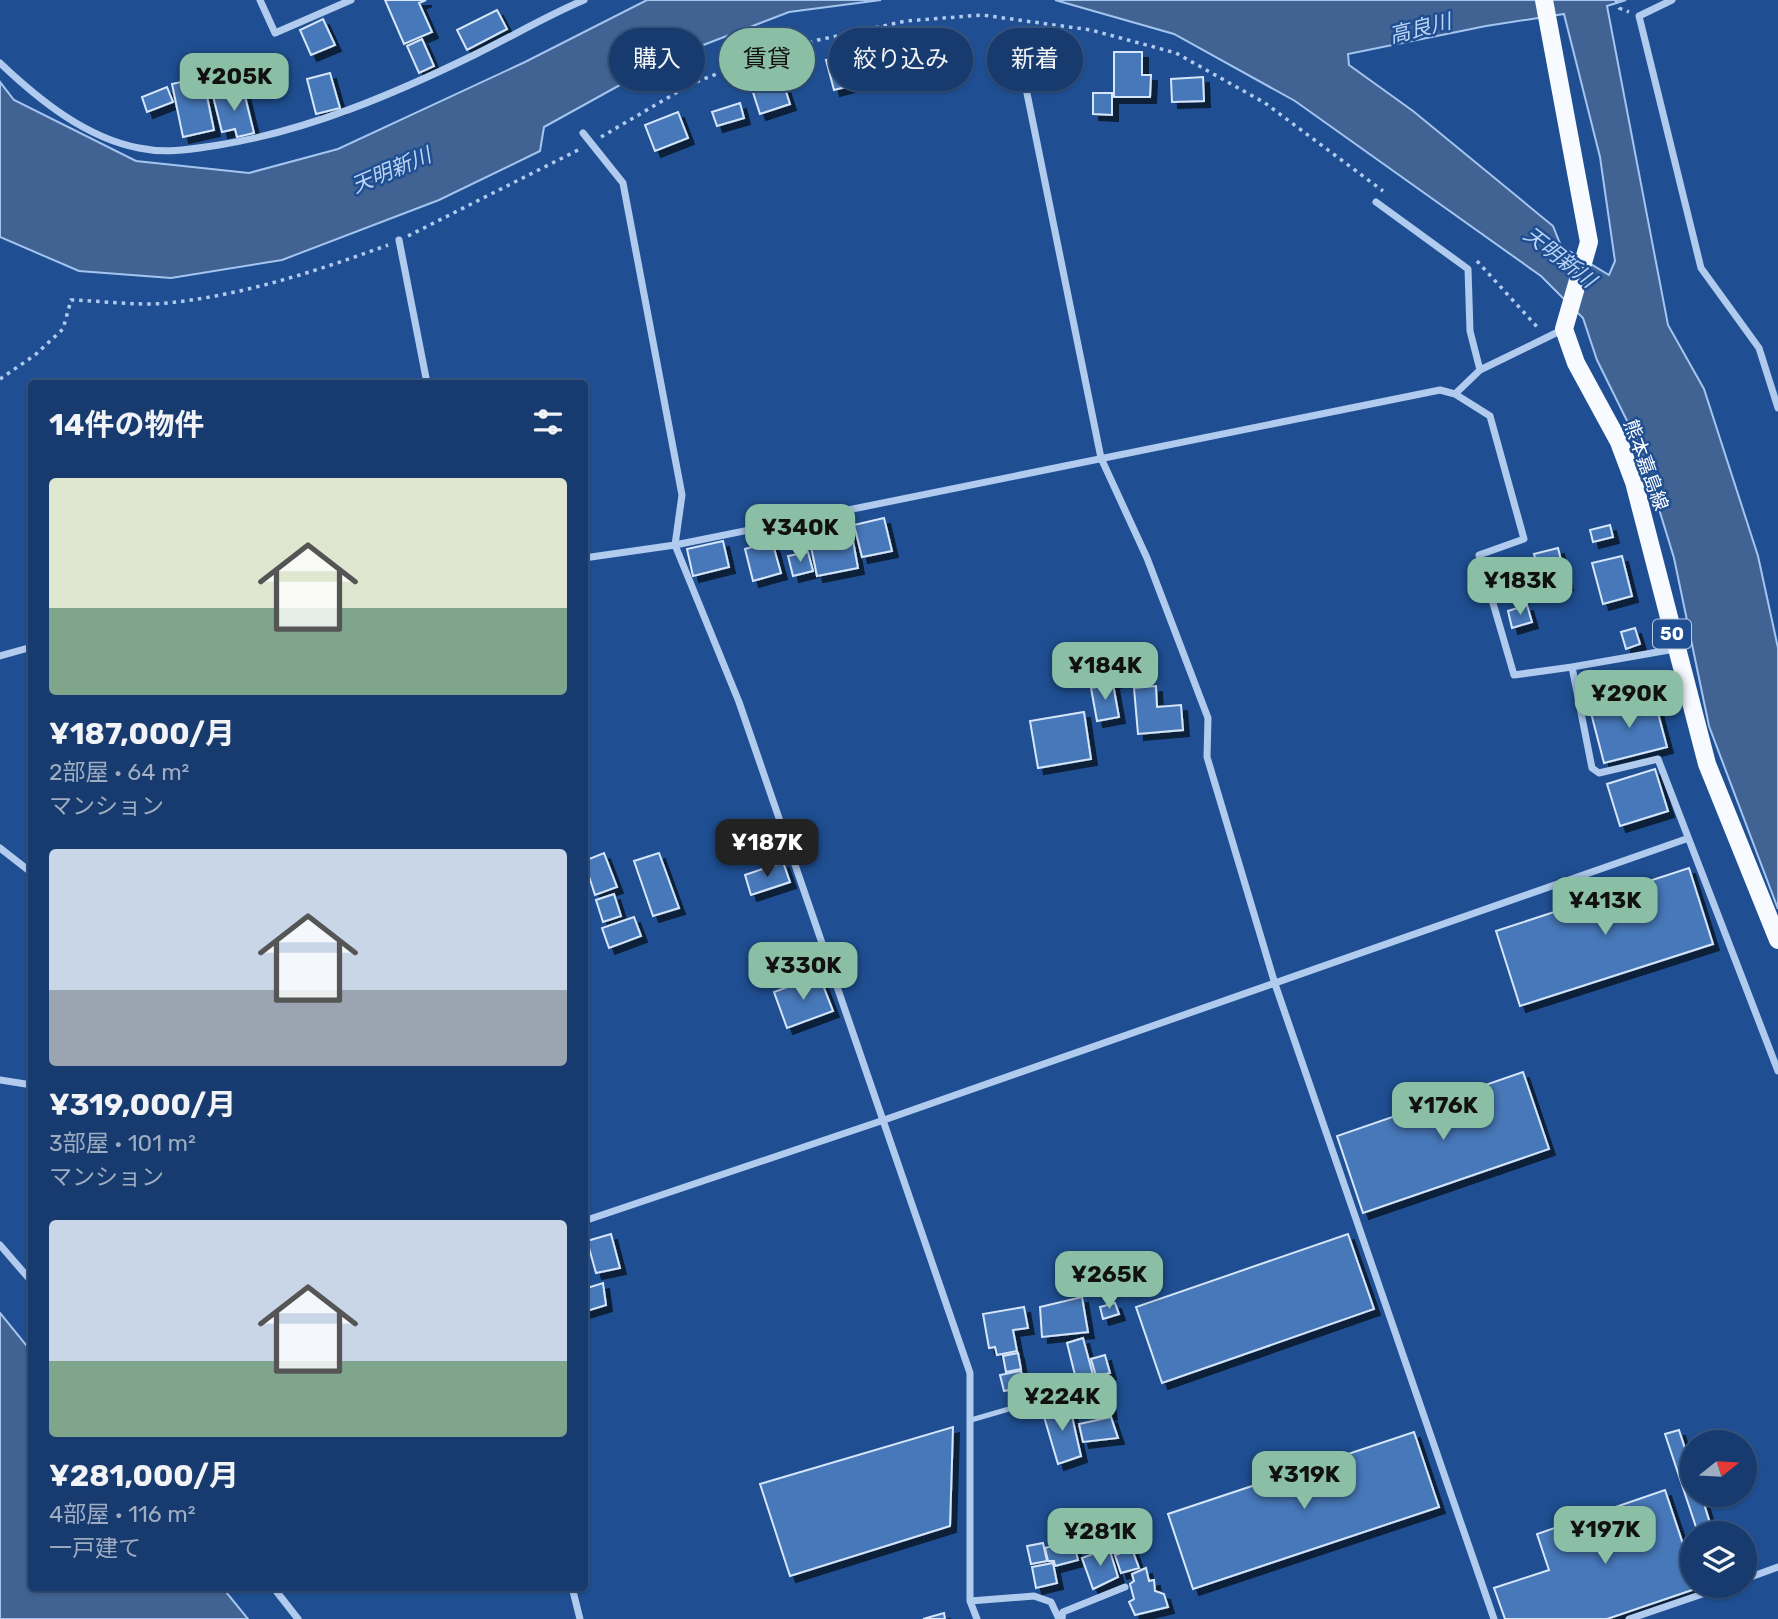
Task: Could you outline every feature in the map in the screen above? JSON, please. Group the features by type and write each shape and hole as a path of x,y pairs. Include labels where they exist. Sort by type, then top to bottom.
{"main road":[{"path":"1544,0 1589,242 1564,329"},
{"name":"熊本嘉島線","path":"1564,329 1576,363 1619,442 1634,482 1675,649 1707,764 1778,940"}],"street":[{"path":"260,0 275,33 351,0"},
{"path":"0,63 38,99 102,136 138,148 172,152 247,140 335,114 400,89 584,0"},
{"path":"1672,0 1639,16 1701,268 1759,348 1778,408"},
{"path":"1027,91 1101,458 1147,558 1209,718 1207,757 1275,984 1494,1619"},
{"path":"583,133 622,183 682,495 675,545 740,702 970,1373 970,1601 977,1619"},
{"path":"1376,202 1468,269 1470,331 1480,370"},
{"path":"399,240 425,380"},
{"path":"1455,394 1480,370 1564,329"},
{"path":"588,557 675,545 1440,390 1455,394 1490,416 1524,539 1479,555 1514,675 1675,649"},
{"path":"0,656 28,648"},
{"path":"1572,667 1591,768 1599,773 1658,759 1686,839 1778,1072"},
{"path":"588,1220 884,1121 1686,839"},
{"path":"0,848 28,870"},
{"path":"0,1080 28,1085"},
{"path":"1,1244 28,1277"},
{"path":"1757,1575 1778,1567"},
{"path":"1061,1619 1063,1612 1125,1587"},
{"path":"276,1591 298,1619"},
{"path":"573,1591 580,1619"},
{"path":"970,1601 1034,1596 1051,1602 1061,1619"},
{"path":"1629,1619 1691,1598"}],"lane":[{"path":"971,1420 1068,1392"}],"path":[{"path":"1616,0 1619,8 1639,16"},
{"path":"0,379 35,355 63,329 71,300 167,303 252,288 316,271 399,240 591,143 691,84 747,62 818,40 906,21 982,15 1091,30 1176,53 1265,103 1384,192"},
{"path":"1471,256 1546,338"}],"water":[{"name":"天明新川","path":"647,0 881,0 789,12 747,28 719,28 719,39 705,44 705,28 609,28 609,91 544,127 540,151 439,200 282,260 171,278 79,271 0,237 0,82 14,100 136,161 249,173 338,149 525,62"},
{"path":"1055,0 1626,0 1607,6 1668,325 1704,389 1758,556 1778,648 1778,909 1709,726 1674,558 1640,447 1597,360 1583,318 1541,276 1295,101 1174,34","holes":["1564,14 1600,157 1615,261 1609,275 1561,246 1553,226 1413,111 1349,65 1348,54 1486,26"]},
{"path":"0,1313 28,1347 28,1591 225,1591 248,1619 0,1619"}],"building":[{"path":"385,0 426,0 419,3 432,32 404,44"},
{"path":"497,10 507,29 467,50 457,30"},
{"path":"323,19 335,45 311,55 300,30"},
{"path":"422,39 434,66 419,73 407,46"},
{"path":"1114,52 1142,52 1142,75 1151,75 1150,97 1114,97"},
{"path":"330,73 340,108 316,114 307,79"},
{"path":"203,77 214,130 183,137 172,84"},
{"path":"1203,77 1204,101 1172,102 1171,79"},
{"path":"167,87 173,102 147,112 142,97"},
{"path":"243,88 254,133 237,137 235,129 222,132 213,96"},
{"path":"753,91 786,91 790,104 760,114"},
{"path":"1093,93 1112,93 1112,115 1093,114"},
{"path":"740,103 744,118 717,126 712,112"},
{"path":"678,112 688,138 655,151 645,125"},
{"path":"884,518 892,551 862,557 854,525"},
{"path":"850,524 858,568 817,576 808,532"},
{"path":"1610,525 1613,537 1593,542 1590,530"},
{"path":"723,541 729,567 693,576 687,549"},
{"path":"772,541 781,573 753,581 745,549"},
{"path":"1558,548 1567,584 1543,589 1534,554"},
{"path":"808,552 813,571 793,576 788,556"},
{"path":"1622,556 1632,596 1603,604 1592,563"},
{"path":"1527,605 1532,622 1512,628 1508,611"},
{"path":"1635,628 1640,644 1626,649 1621,632"},
{"path":"1135,650 1142,674 1100,686 1093,662"},
{"path":"1113,684 1119,717 1097,721 1091,688"},
{"path":"1156,686 1157,707 1181,705 1183,730 1138,734 1134,688"},
{"path":"1654,698 1667,747 1604,763 1591,713"},
{"path":"1084,712 1091,759 1038,768 1030,721"},
{"path":"1655,769 1668,811 1620,826 1607,784"},
{"path":"604,853 617,887 595,895 588,873 588,859"},
{"path":"659,853 679,908 653,916 634,861"},
{"path":"783,862 790,882 751,895 745,875"},
{"path":"1689,868 1713,944 1520,1006 1496,931"},
{"path":"614,894 621,916 603,922 596,900"},
{"path":"634,917 641,936 609,948 602,928"},
{"path":"819,975 833,1011 787,1028 774,992"},
{"path":"1523,1072 1549,1149 1363,1213 1337,1136"},
{"path":"611,1234 620,1268 596,1273 588,1241"},
{"path":"1348,1234 1374,1309 1162,1383 1136,1307"},
{"path":"603,1283 606,1305 588,1311 588,1288"},
{"path":"1082,1297 1088,1332 1042,1337 1040,1307"},
{"path":"1115,1303 1119,1314 1103,1319 1100,1307"},
{"path":"1024,1307 1028,1328 1013,1330 1017,1351 997,1355 995,1347 989,1348 983,1314"},
{"path":"1083,1338 1093,1375 1076,1379 1067,1343"},
{"path":"1018,1353 1021,1369 1006,1372 1003,1356"},
{"path":"1105,1355 1110,1373 1096,1376 1091,1359"},
{"path":"1021,1371 1025,1387 1004,1391 1000,1375"},
{"path":"1106,1386 1111,1414 1091,1418 1086,1390"},
{"path":"1069,1403 1081,1456 1058,1464 1042,1410"},
{"path":"1111,1417 1118,1438 1083,1442 1079,1424"},
{"path":"953,1427 950,1526 790,1576 760,1484"},
{"path":"1679,1430 1680,1479 1665,1434"},
{"path":"1414,1432 1439,1507 1193,1589 1168,1514"},
{"path":"1665,1490 1680,1535 1680,1594 1607,1619 1505,1619 1494,1588 1549,1570 1537,1534"},
{"path":"1689,1507 1705,1507 1709,1521 1694,1521"},
{"path":"1118,1520 1121,1533 1102,1538 1099,1526"},
{"path":"1073,1541 1078,1560 1055,1566 1054,1561 1048,1561 1045,1548"},
{"path":"1043,1543 1047,1561 1031,1564 1027,1546"},
{"path":"1109,1548 1118,1577 1093,1589 1082,1558"},
{"path":"1132,1549 1139,1568 1121,1573 1115,1555"},
{"path":"1053,1563 1057,1583 1036,1588 1032,1567"},
{"path":"1146,1568 1149,1581 1154,1580 1155,1591 1164,1594 1168,1607 1135,1615 1129,1602 1134,1599 1130,1584 1134,1581 1132,1574"},
{"path":"944,1613 945,1619 923,1619"}],"water label":[{"name":"高良川","path":"1420,28"}]}
